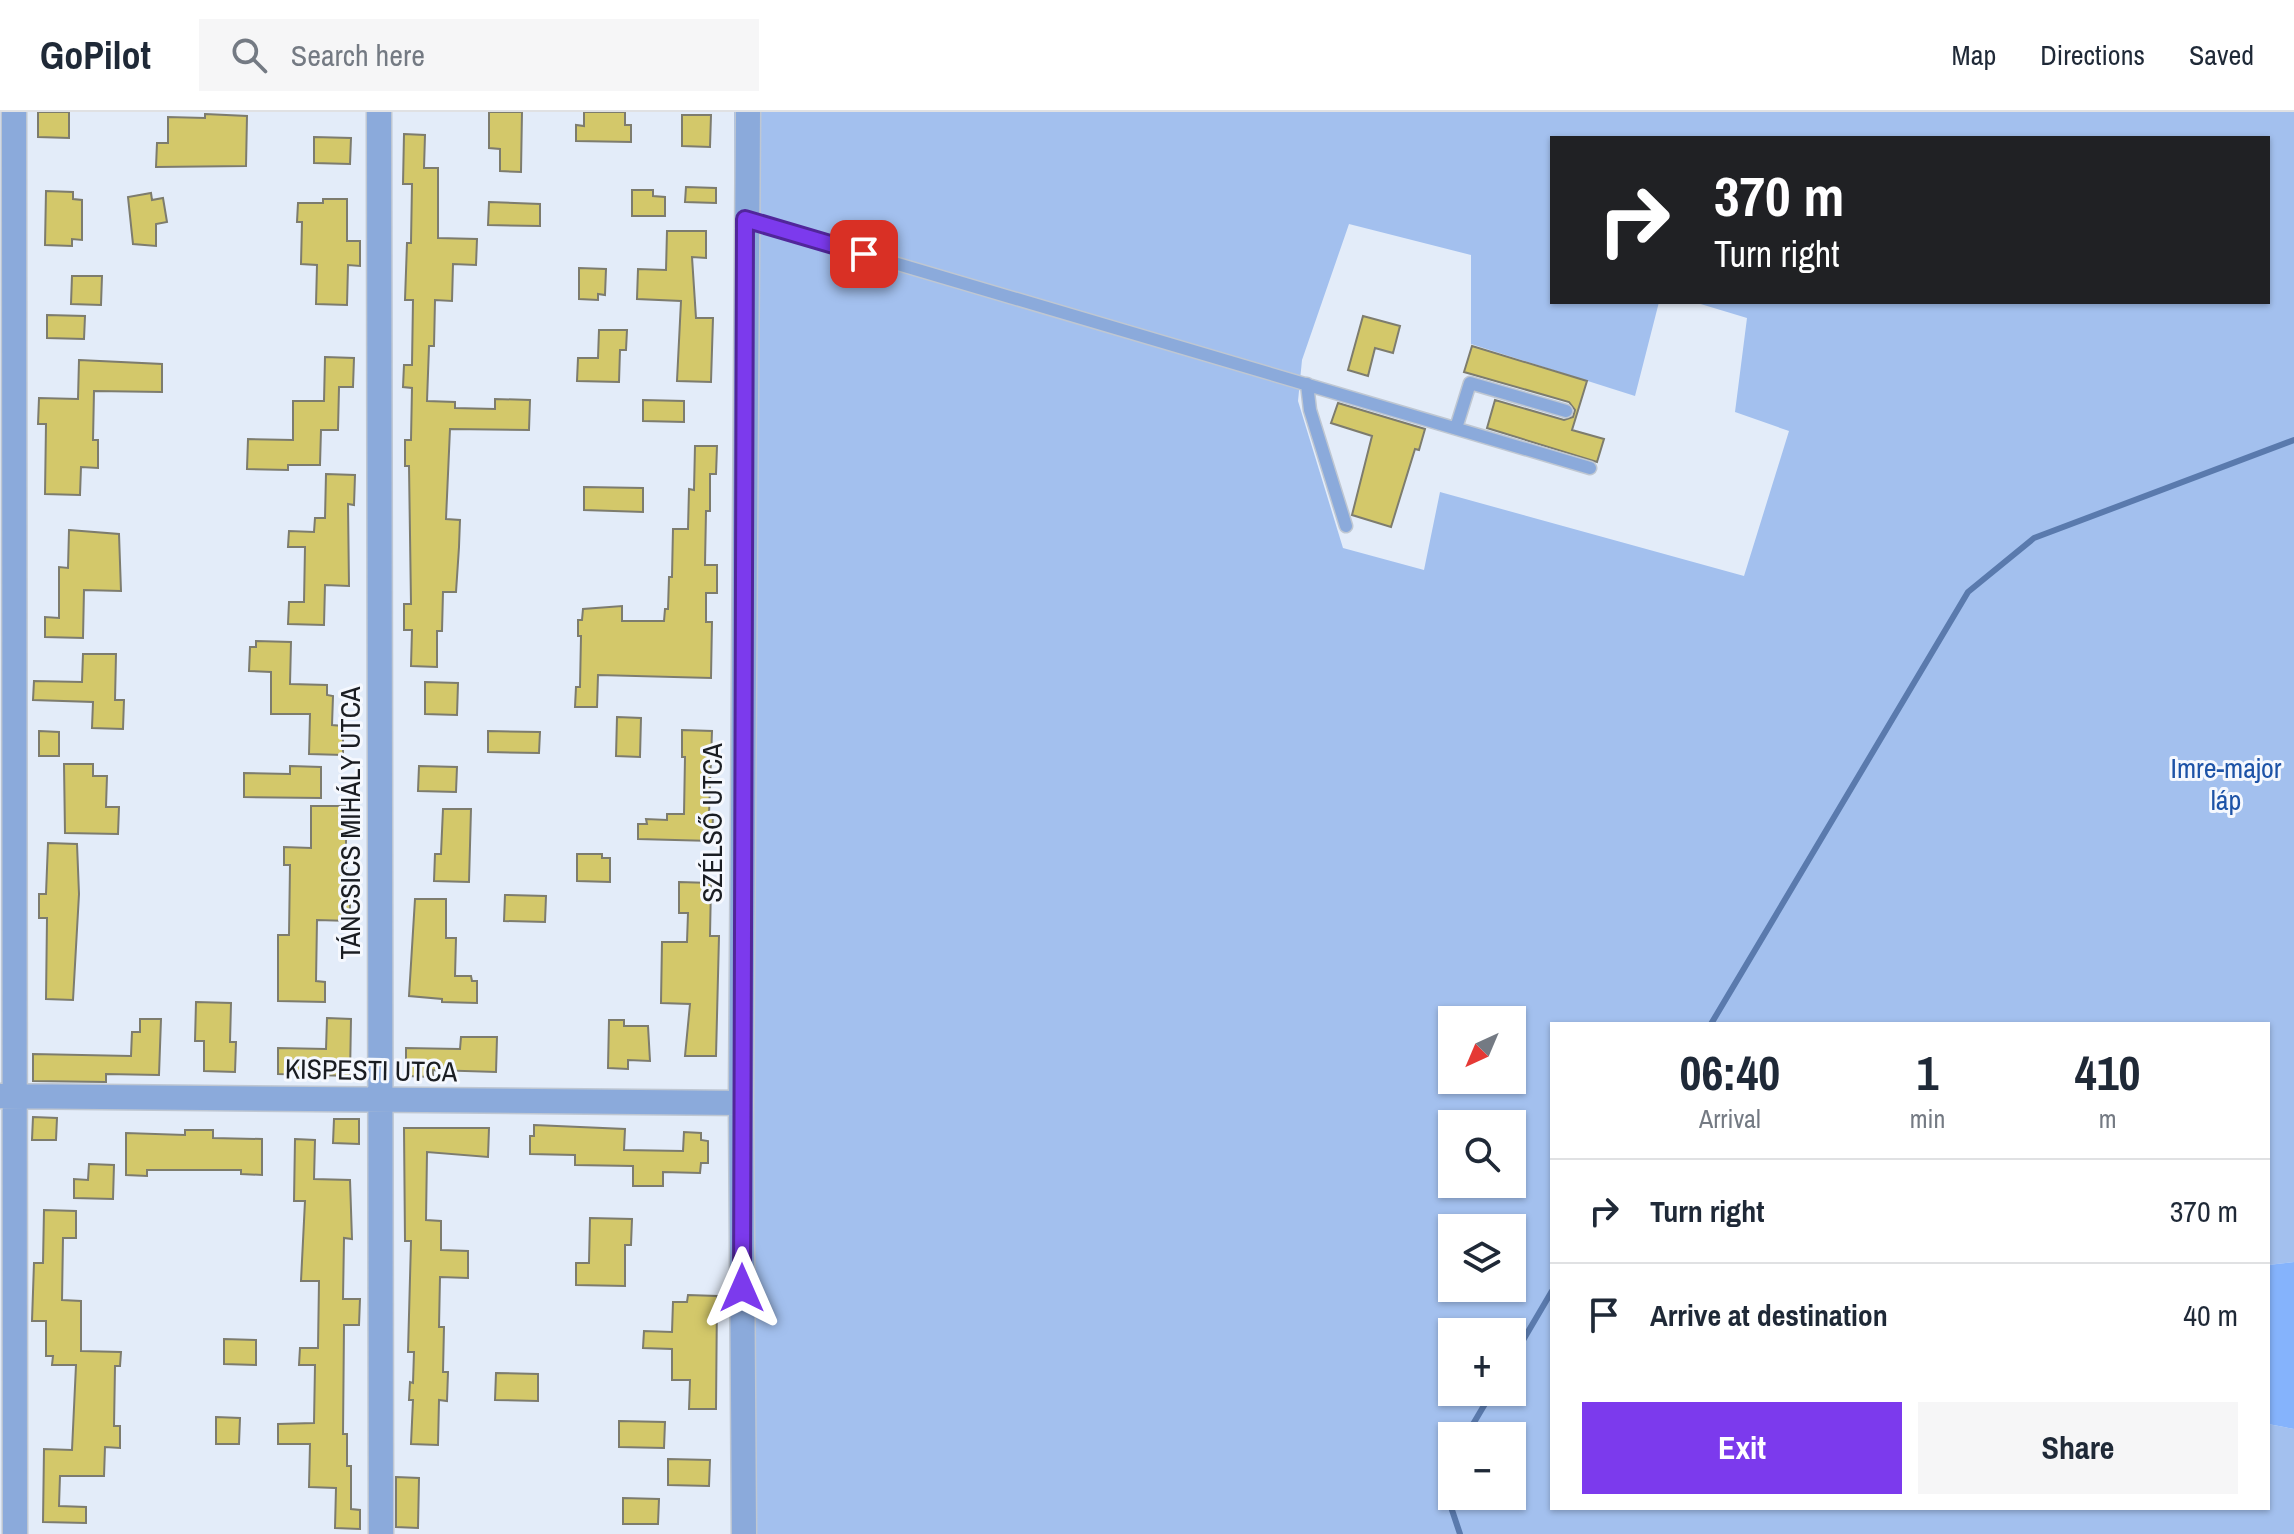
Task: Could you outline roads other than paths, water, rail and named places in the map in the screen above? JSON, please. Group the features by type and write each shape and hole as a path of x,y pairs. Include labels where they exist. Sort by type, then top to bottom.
{"street":[{"path":"14,112 7,1096 15,1534"},
{"name":"TÁNCSICS MIHÁLY UTCA","path":"379,112 381,1534"},
{"name":"SZÉLSŐ UTCA","path":"744,1534 741,1103 748,112"},
{"name":"KISPESTI UTCA","path":"7,1096 741,1103"}],"lane":[{"path":"745,219 1590,468"},
{"path":"1456,428 1470,383 1566,411"},
{"path":"1307,384 1310,410 1346,526"}],"waterway":[{"path":"1712,1022 1968,592 2034,538 2294,440"},
{"path":"1526,1335 1550,1294"},
{"path":"1474,1422 1484,1406"},
{"path":"1452,1510 1460,1534"}],"park label":[{"name":"Imre-major láp","path":"2226,784"}]}
